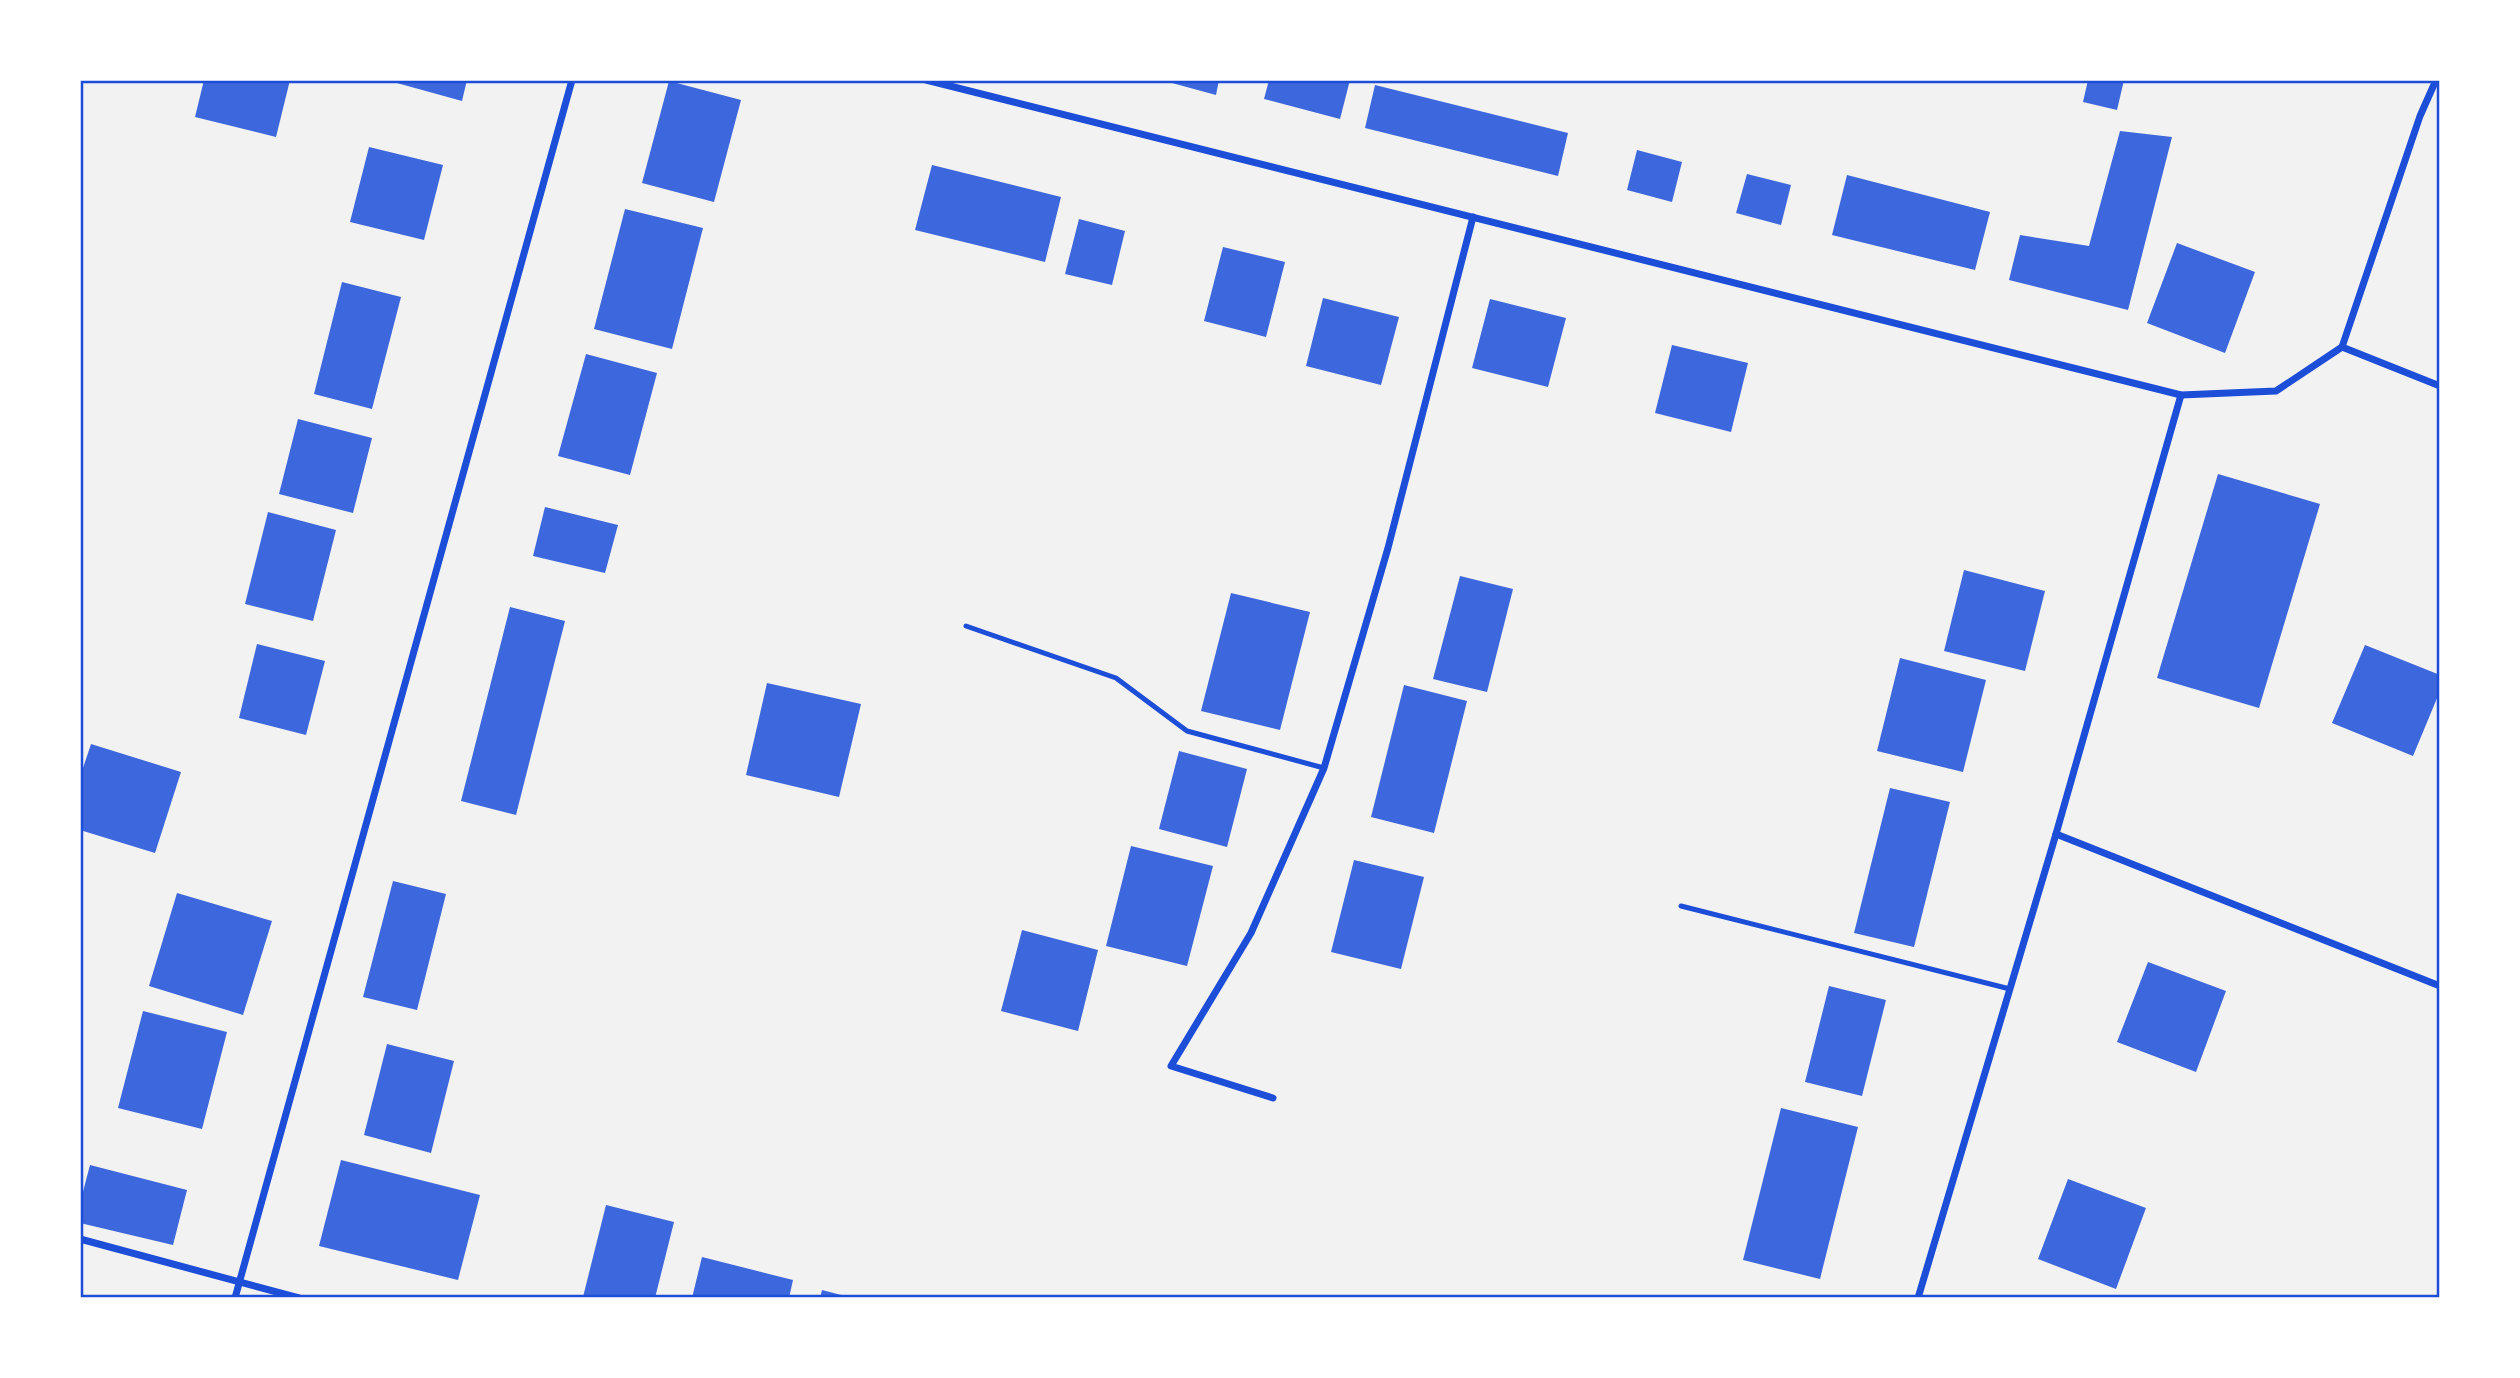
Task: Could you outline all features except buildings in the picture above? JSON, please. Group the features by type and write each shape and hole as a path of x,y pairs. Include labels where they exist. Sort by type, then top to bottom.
{"street":[{"path":"235,1297 572,80"},
{"path":"926,80 2181,395 2276,391 2342,348 2420,116 2437,80"},
{"path":"1273,1098 1171,1066 1251,933 1324,768 1388,548 1473,217"},
{"path":"2342,348 2440,386"},
{"path":"1918,1297 2056,834 2181,395"},
{"path":"2056,834 2440,986"},
{"path":"80,1239 299,1297"}],"lane":[{"path":"966,625 1116,678 1187,731 1324,768"},
{"path":"1681,906 2010,989"}]}
